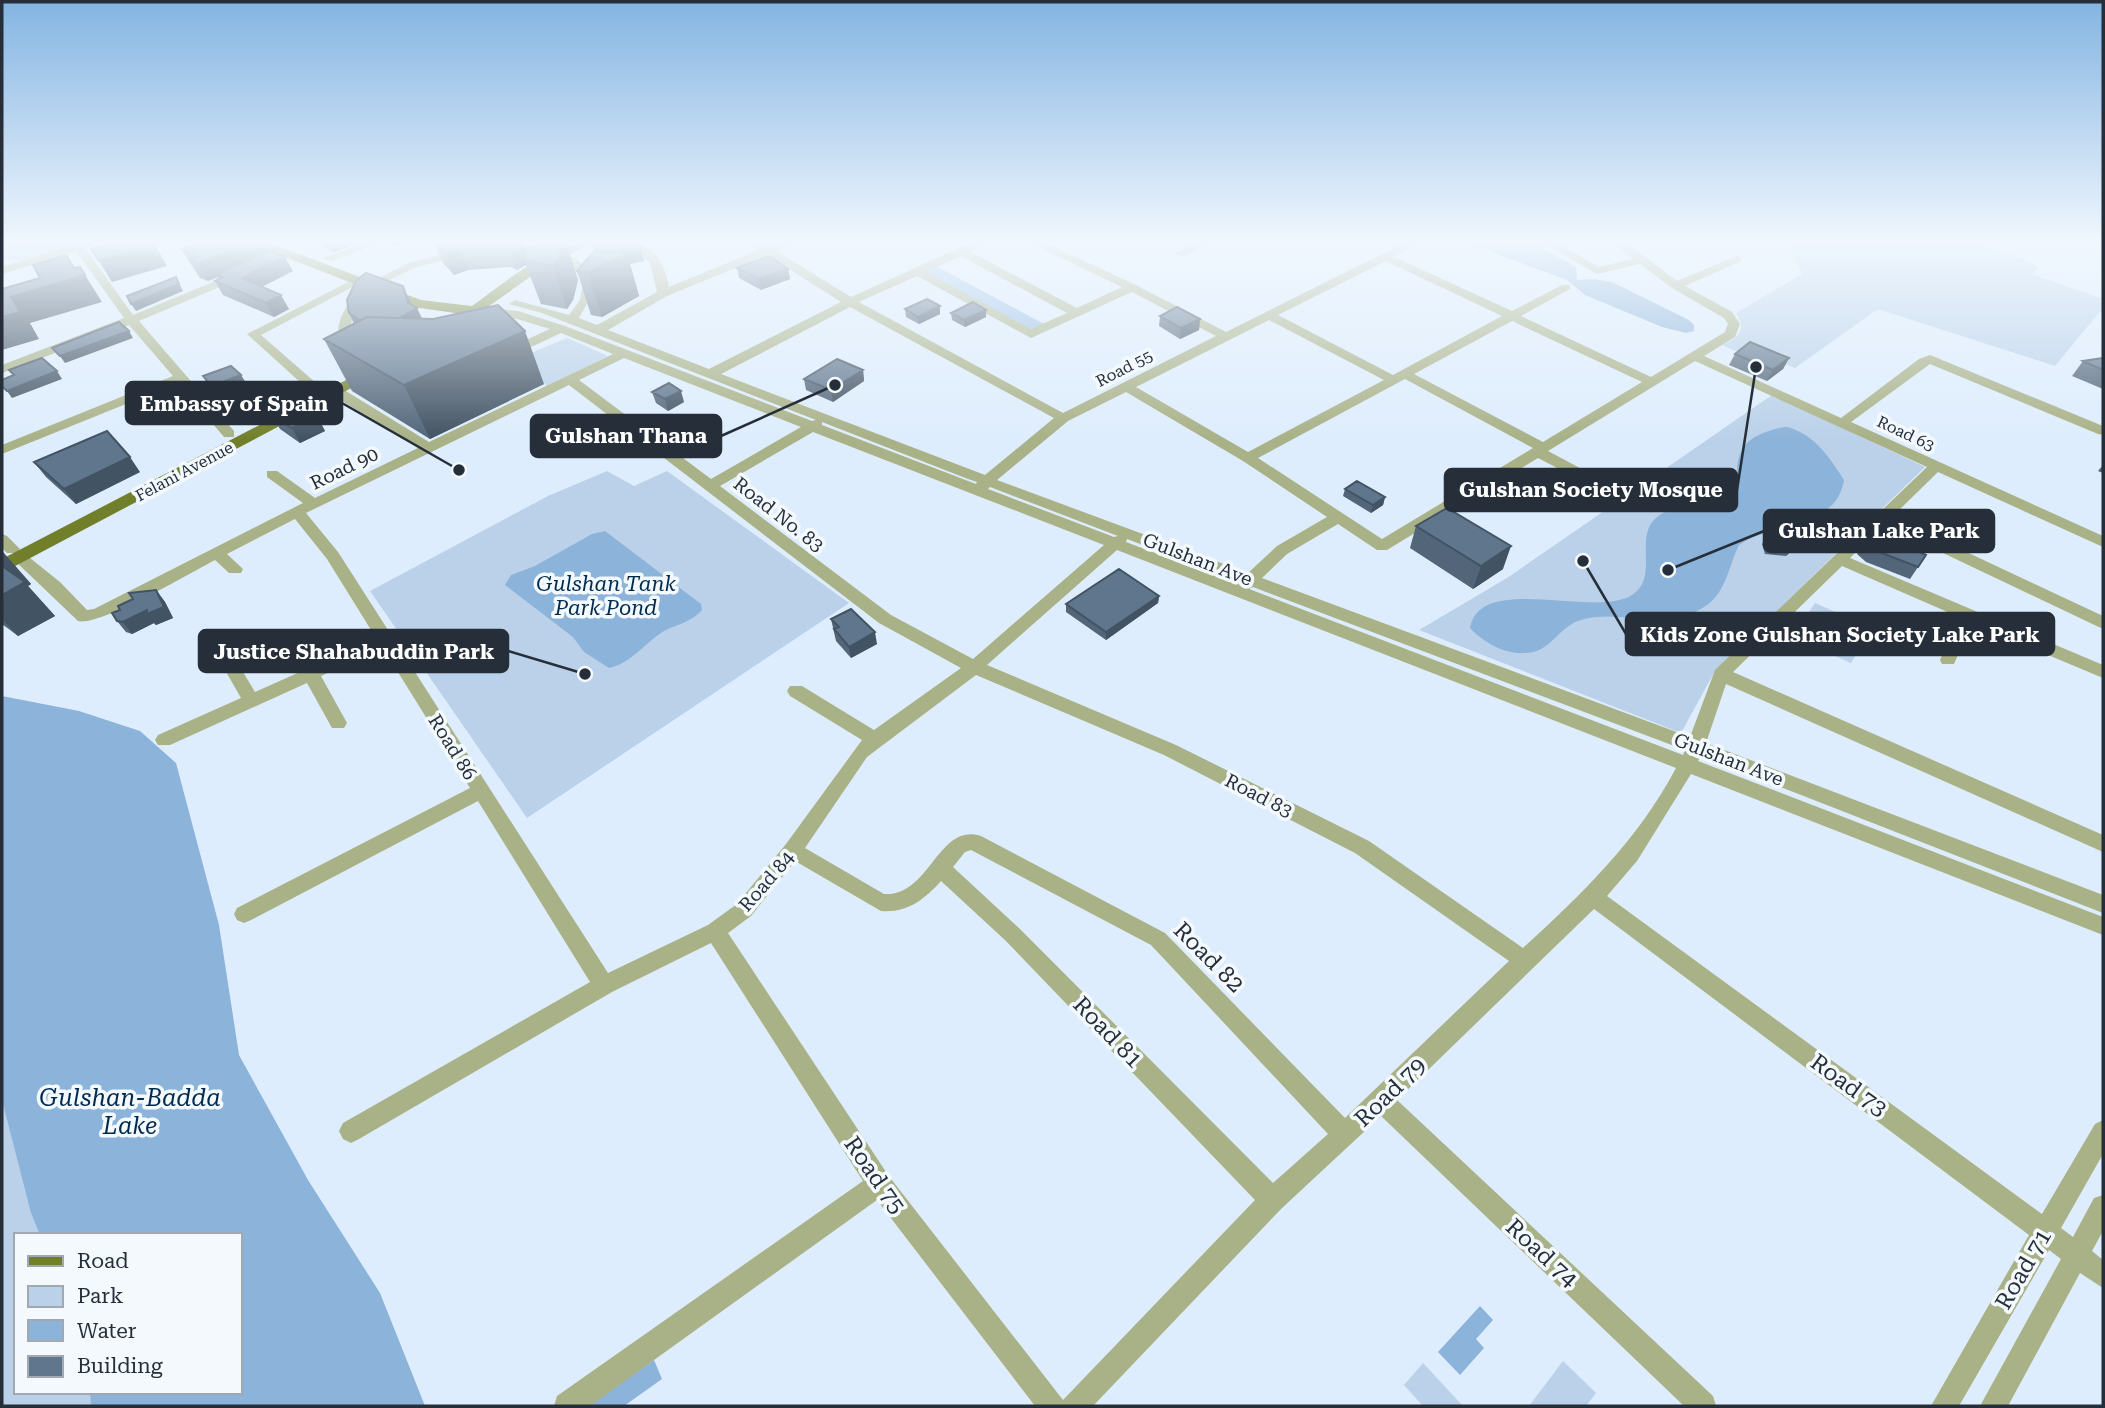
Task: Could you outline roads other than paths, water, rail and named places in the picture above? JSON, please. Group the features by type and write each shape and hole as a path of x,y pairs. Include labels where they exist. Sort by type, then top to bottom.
{"main road":[{"path":"438,329 469,308"},
{"name":"Felani Avenue","path":"2,567 9,550 376,359"},
{"name":"Felani Avenue","path":"9,550 336,391 376,359"}],"street":[{"path":"122,308 229,435"},
{"path":"2,369 158,308"},
{"path":"312,308 253,334 317,390"},
{"path":"350,308 343,328 349,342 376,359"},
{"name":"Gulshan Ave","path":"481,308 598,330 824,418 983,486"},
{"path":"496,357 530,345 566,325 580,308"},
{"path":"598,330 637,308"},
{"path":"708,375 839,308"},
{"path":"860,308 1063,418"},
{"path":"983,308 1031,334 1085,308"},
{"path":"1067,308 1075,312"},
{"path":"1171,308 1226,337"},
{"name":"Road 55","path":"983,486 1026,446 1063,418 1284,308"},
{"path":"1495,308 1652,382"},
{"path":"1248,458 1529,308"},
{"path":"1125,386 1248,458 1382,546 1731,334 1734,324 1728,315 1715,308"},
{"path":"1269,315 1399,377 1541,450 1620,495"},
{"name":"Gulshan Ave","path":"566,325 622,354 811,427 983,486 1692,755 2103,904"},
{"name":"Road 63","path":"1698,353 1842,423 2103,542"},
{"name":"Road 90","path":"9,550 54,586 83,617 99,613 306,508 622,354"},
{"path":"1842,423 1930,359 2103,431"},
{"path":"2,450 180,377"},
{"name":"Road No. 83","path":"569,379 885,619 974,667"},
{"path":"336,391 428,448"},
{"path":"710,486 824,418"},
{"path":"1936,466 1721,674 2103,844"},
{"name":"Road 86","path":"272,474 306,508 333,556 604,985"},
{"path":"1245,586 1282,550 1338,517"},
{"path":"1882,519 2103,623"},
{"name":"Road 84","path":"351,1131 604,985 715,931 744,910 793,850 861,752 974,667 1121,539"},
{"path":"217,553 235,569"},
{"path":"1839,559 2103,672"},
{"path":"1948,660 1968,614"},
{"path":"164,740 386,640"},
{"path":"225,656 252,701"},
{"name":"Road 83","path":"974,667 1170,750 1362,847 1524,960"},
{"name":"Road 79","path":"1074,1406 1272,1200 1345,1135 1524,960 1593,897 1630,855 1692,755 1721,674"},
{"path":"312,675 338,723"},
{"path":"796,691 875,739"},
{"path":"1692,755 2103,926"},
{"path":"244,914 481,791"},
{"name":"Road 82","path":"940,868 958,846 966,841 974,842 1158,939 1345,1135"},
{"path":"793,850 881,902 894,905 909,900 940,868"},
{"name":"Road 81","path":"940,868 1022,944 1272,1200"},
{"name":"Road 73","path":"1593,897 1861,1093 2103,1275"},
{"name":"Road 75","path":"715,931 879,1184 1052,1406"},
{"name":"Road 74","path":"1381,1101 1703,1406"},
{"name":"Road 71","path":"1944,1406 2103,1132"},
{"path":"567,1406 879,1184"},
{"name":"Road 71","path":"1993,1406 2103,1207"}],"water":[{"path":"1616,308 1664,308 1689,320 1694,325 1694,331 1686,333 1662,327"},
{"path":"1788,427 1814,441 1833,464 1844,480 1839,496 1829,508 1816,516 1753,537 1739,545 1723,586 1707,605 1676,618 1596,617 1581,620 1573,623 1549,644 1535,652 1527,653 1496,647 1470,628 1478,611 1494,603 1516,599 1615,601 1632,595 1643,581 1646,538 1653,521 1672,509 1728,492 1736,481 1739,456 1743,448 1763,433"},
{"name":"Gulshan Tank Park Pond","path":"605,531 701,604 702,610 689,620 664,631 631,658 609,668 584,652 573,637 505,585 511,575 535,566 592,534"},
{"name":"Gulshan-Badda Lake","path":"2,696 79,711 140,731 176,763 219,925 239,1055 308,1180 380,1293 425,1406 91,1406 90,1394 242,1394 242,1233 39,1233 31,1213 2,1100"},
{"path":"1480,1306 1493,1320 1476,1339 1484,1348 1460,1375 1438,1352"},
{"path":"654,1360 662,1379 624,1406 593,1406 592,1403"}],"place":[{"name":"Gulshan Society Mosque","path":"1756,367"},
{"name":"Gulshan Thana","path":"835,385"},
{"name":"Embassy of Spain","path":"459,470"},
{"name":"Kids Zone Gulshan Society Lake Park","path":"1583,561"},
{"name":"Gulshan Lake Park","path":"1668,570"},
{"name":"Justice Shahabuddin Park","path":"585,674"}]}
